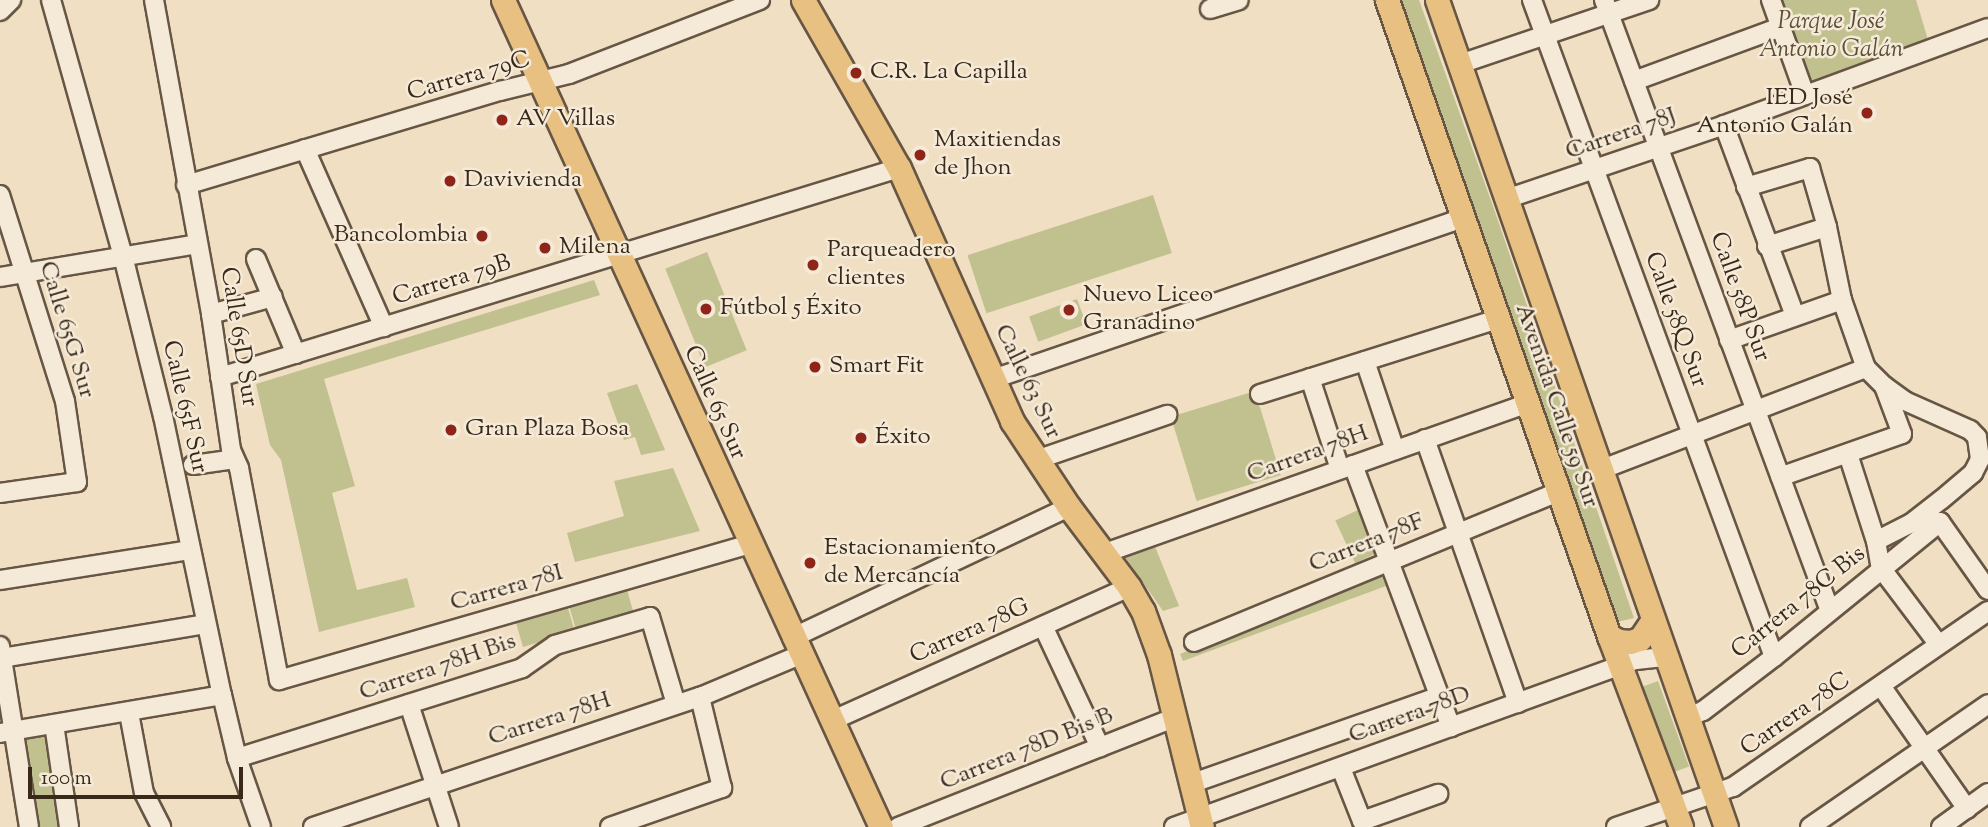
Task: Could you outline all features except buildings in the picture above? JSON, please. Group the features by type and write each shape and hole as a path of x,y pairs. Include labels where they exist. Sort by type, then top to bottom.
{"main road":[{"name":"Calle 65 Sur","path":"503,0 881,827"},
{"name":"Calle 63 Sur","path":"803,0 899,168 1012,421 1069,507 1129,587 1153,634 1201,823"},
{"name":"Avenida Calle 59 Sur","path":"1387,0 1609,636 1677,818"},
{"name":"Avenida Calle 59 Sur","path":"1437,0 1664,657 1726,827"},
{"path":"1609,636 1619,641 1640,639 1652,621"}],"street":[{"path":"0,11 11,0"},
{"name":"Calle 65F Sur","path":"51,0 123,256 163,416 205,624 237,758 261,827"},
{"name":"Calle 65D Sur","path":"155,0 211,314 231,450 279,680"},
{"name":"Carrera 79C","path":"186,185 569,74 760,0"},
{"path":"1210,9 1239,0"},
{"name":"Calle 58Q Sur","path":"1532,0 1774,657"},
{"path":"1460,64 1543,34 1606,7 1649,0"},
{"path":"1770,0 1805,94"},
{"name":"Calle 58P Sur","path":"1606,7 1830,611"},
{"path":"1634,80 1781,27"},
{"name":"Carrera 78J","path":"1506,199 1724,125 1988,28"},
{"path":"1724,125 1795,316"},
{"path":"305,149 384,327"},
{"name":"Carrera 79B","path":"220,377 899,168"},
{"path":"1746,187 1810,168 1827,227 1842,300 1866,368 1884,386 1905,401 1970,429 1977,437 1984,465 1915,530 1876,541"},
{"name":"Calle 65G Sur","path":"0,195 65,401 77,482 0,493"},
{"path":"993,379 1463,218"},
{"path":"1768,246 1827,227"},
{"path":"0,277 197,244"},
{"path":"256,259 296,354"},
{"path":"211,314 272,297"},
{"path":"1729,340 1842,300"},
{"path":"1260,394 1499,319"},
{"path":"1365,361 1395,450"},
{"path":"1600,470 1866,368"},
{"path":"1310,378 1390,561 1451,727"},
{"path":"1780,477 1902,434 1884,386"},
{"name":"Carrera 78H","path":"1105,553 1528,403"},
{"path":"1037,460 1167,415"},
{"path":"1425,439 1518,703"},
{"path":"1848,454 1876,541 1881,568 1939,645"},
{"path":"193,465 235,459"},
{"name":"Carrera 78F","path":"1194,642 1558,492"},
{"path":"796,646 1069,507"},
{"name":"Carrera 78C Bis","path":"1687,718 1703,711 1830,611 1881,568 1915,530 1940,522 1988,590"},
{"name":"Carrera 78I","path":"279,680 750,544"},
{"path":"0,580 190,550"},
{"name":"Carrera 78G","path":"831,721 1129,587"},
{"name":"Carrera 78C","path":"1616,827 1677,818 1749,777 1988,611"},
{"name":"Carrera 78H Bis","path":"237,758 522,668 555,645 650,617 676,705"},
{"path":"29,827 7,732 1,652 205,624"},
{"path":"1043,626 1100,747"},
{"name":"Carrera 78H","path":"313,827 700,697 796,646"},
{"name":"Carrera 78D","path":"1174,827 1201,823 1340,768 1636,660 1664,657"},
{"path":"1881,686 1967,808"},
{"path":"7,732 222,695"},
{"path":"1190,784 1440,696"},
{"path":"610,827 722,788 700,697"},
{"path":"1810,827 1988,704"},
{"path":"409,705 449,827"},
{"path":"129,713 144,793 161,827"},
{"name":"Carrera 78D Bis B","path":"898,827 1173,718"},
{"path":"54,724 69,827"},
{"path":"1340,768 1362,821 1438,794"},
{"path":"1941,827 1988,793"}],"green space":[{"path":"1398,0 1419,0 1494,209 1634,618 1617,622"},
{"name":"Parque José Antonio Galán","path":"1780,0 1916,0 1929,43 1809,83"},
{"path":"1153,195 1172,253 986,313 968,255"},
{"name":"Fútbol 5 Éxito","path":"707,252 747,350 705,367 665,269"},
{"path":"594,280 600,295 324,379 355,486 332,493 357,590 407,578 415,607 319,632 281,460 270,445 256,384"},
{"path":"1077,299 1086,324 1038,342 1029,316"},
{"path":"637,384 665,450 641,455 635,437 624,440 607,393"},
{"path":"1255,391 1281,475 1197,501 1171,417"},
{"path":"673,468 700,531 575,562 567,533 624,516 614,481"},
{"path":"1358,510 1378,553 1355,563 1335,521"},
{"path":"1154,544 1179,606 1163,611 1123,554"},
{"path":"1380,572 1386,586 1183,661 1180,654"},
{"path":"627,590 634,614 576,631 569,607"},
{"path":"568,608 575,632 523,647 516,623"},
{"path":"1658,681 1689,767 1671,773 1640,687"},
{"path":"50,735 65,827 39,827 25,739"}],"place":[{"name":"C.R. La Capilla","path":"856,73"},
{"name":"IED José Antonio Galán","path":"1867,113"},
{"name":"AV Villas","path":"502,120"},
{"name":"Maxitiendas de Jhon","path":"920,155"},
{"name":"Davivienda","path":"450,181"},
{"name":"Bancolombia","path":"482,236"},
{"name":"Milena","path":"545,248"},
{"name":"Parqueadero clientes","path":"813,265"},
{"name":"Fútbol 5 Éxito","path":"706,309"},
{"name":"Nuevo Liceo Granadino","path":"1069,310"},
{"name":"Smart Fit","path":"815,367"},
{"name":"Gran Plaza Bosa","path":"451,430"},
{"name":"Éxito","path":"861,438"},
{"name":"Estacionamiento de Mercancía","path":"810,563"}]}
